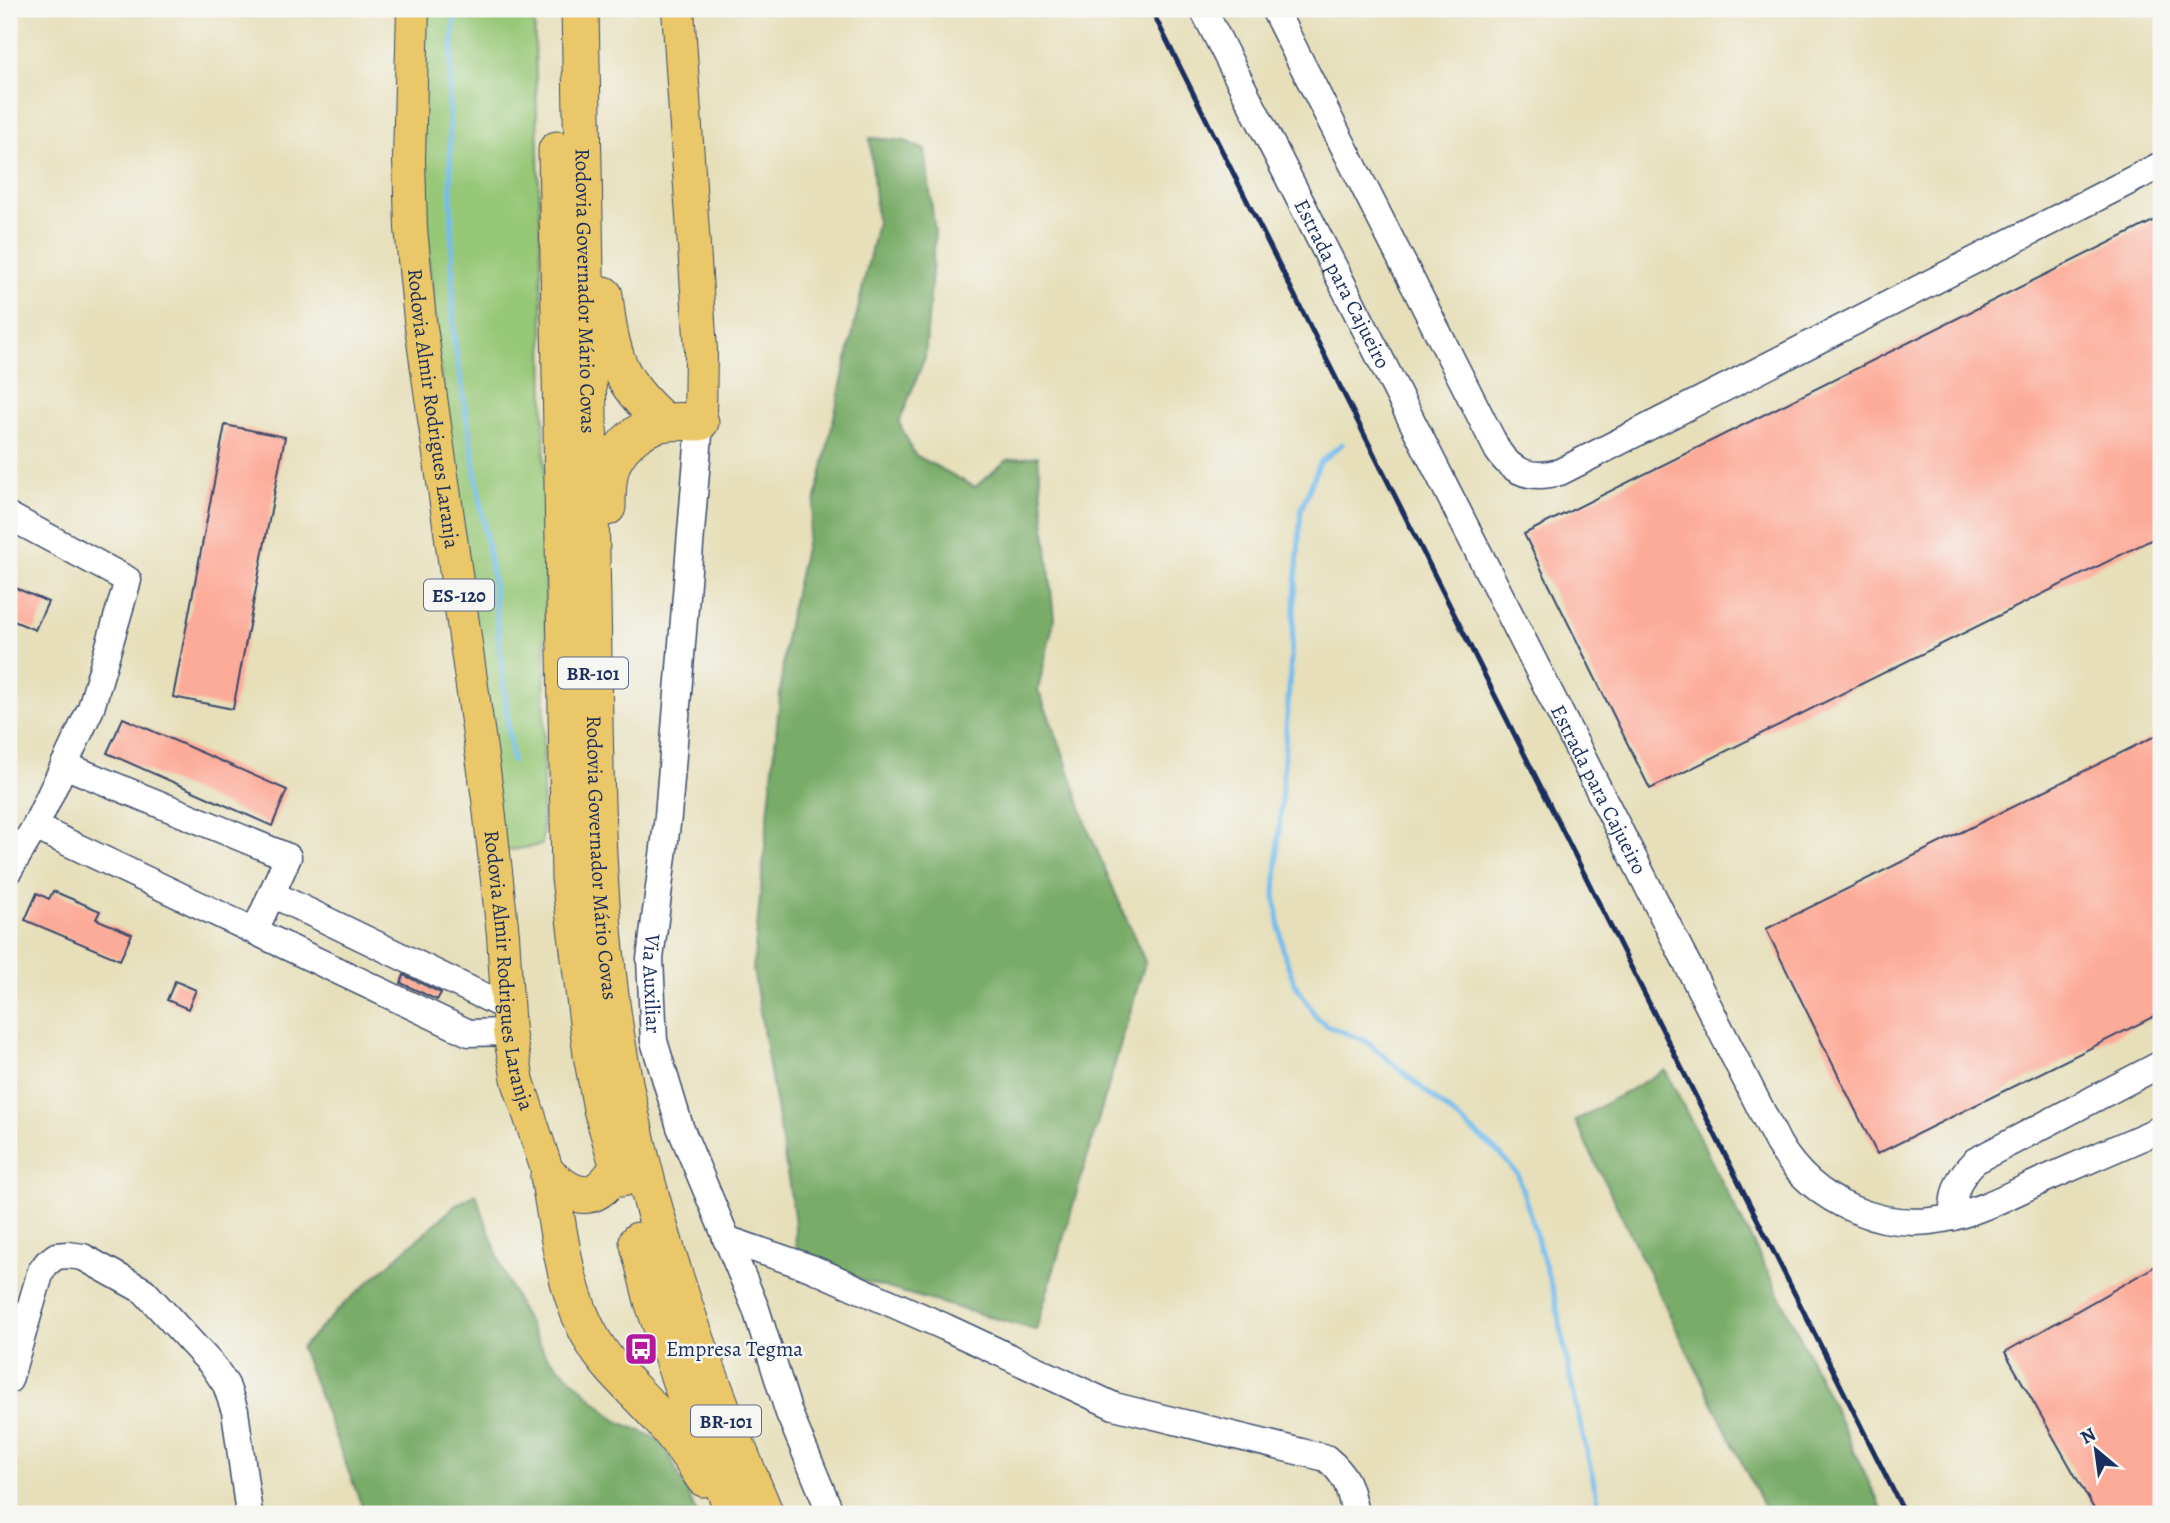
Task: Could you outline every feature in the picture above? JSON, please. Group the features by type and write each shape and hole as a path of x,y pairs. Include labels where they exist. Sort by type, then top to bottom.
{"highway":[{"name":"Rodovia Governador Mário Covas","path":"555,9 570,878 592,1055 602,1109 653,1301 684,1391 735,1514"},
{"name":"Rodovia Governador Mário Covas","path":"580,9 594,793 604,958 628,1104 658,1227 689,1326 765,1514"},
{"path":"582,134 597,225 605,307 616,360 625,382 641,402 664,422"},
{"path":"593,651 607,569 607,484 612,463 625,444 640,432 664,422 700,422"},
{"path":"549,1176 566,1191 580,1195 593,1194 608,1183 619,1167"},
{"path":"549,1176 571,1290 592,1341 606,1361 657,1414 683,1446 727,1514"}],"main road":[{"name":"Rodovia Almir Rodrigues Laranja","path":"413,9 409,160 411,228 419,320 488,799 503,935 508,1020 519,1081 549,1176"},
{"path":"678,9 701,350 700,422"}],"street":[{"name":"Estrada para Cajueiro","path":"1203,9 1787,1157 1807,1182 1820,1192 1873,1217 1911,1222 1953,1217 2161,1129"},
{"path":"1274,9 1498,451 1503,459 1517,470 1537,476 1560,472 2161,165"},
{"name":"Via Auxiliar","path":"700,422 668,816 650,958 654,1041 680,1127 755,1309 798,1435 831,1514"},
{"path":"9,516 128,580 91,708 35,827 9,870"},
{"path":"64,765 288,857 255,931"},
{"path":"35,827 469,1034 508,1020"},
{"path":"272,894 508,1020"},
{"path":"1953,1217 1952,1206 1957,1185 1975,1161 2161,1064"},
{"path":"726,1238 823,1273 1114,1406 1326,1458 1337,1467 1350,1486 1355,1514"},
{"path":"9,1380 41,1271 47,1262 56,1256 83,1257 144,1291 214,1367 226,1385 234,1410 250,1514"}],"green space":[{"path":"421,9 534,9 543,334 546,597 542,845 504,851 483,776 419,169"},
{"path":"870,138 905,141 925,150 935,233 925,357 899,423 915,455 975,487 1007,460 1038,456 1054,620 1038,690 1060,744 1089,832 1145,962 1036,1330 806,1265 796,1245 794,1215 753,969 786,634 877,223"},
{"path":"1665,1070 1783,1302 1884,1514 1767,1514 1575,1121"},
{"path":"476,1194 503,1271 545,1354 617,1421 664,1443 697,1514 365,1514 301,1348 342,1306 456,1205"}],"building":[{"path":"2161,217 2161,535 1650,789 1524,534"},
{"path":"225,425 285,437 233,709 173,697"},
{"path":"9,585 48,602 35,630 9,619"},
{"path":"123,718 287,790 272,826 107,753"},
{"path":"2161,733 2161,1013 1877,1154 1766,929"},
{"path":"53,891 100,911 96,919 132,934 120,960 25,920 37,893 49,899"},
{"path":"404,975 441,993 437,1000 401,983"},
{"path":"175,981 196,990 188,1009 167,1000"},
{"path":"2161,1263 2161,1514 2097,1514 2005,1352"}],"waterway":[{"path":"455,9 449,98 454,338 493,581 512,761"},
{"path":"1342,444 1320,462 1301,510 1275,894 1283,951 1294,982 1317,1018 1328,1026 1366,1041 1501,1155 1518,1175 1555,1298 1601,1514"}],"railway":[{"path":"1151,9 1905,1514"}],"place":[{"name":"Empresa Tegma","path":"641,1349"}]}
